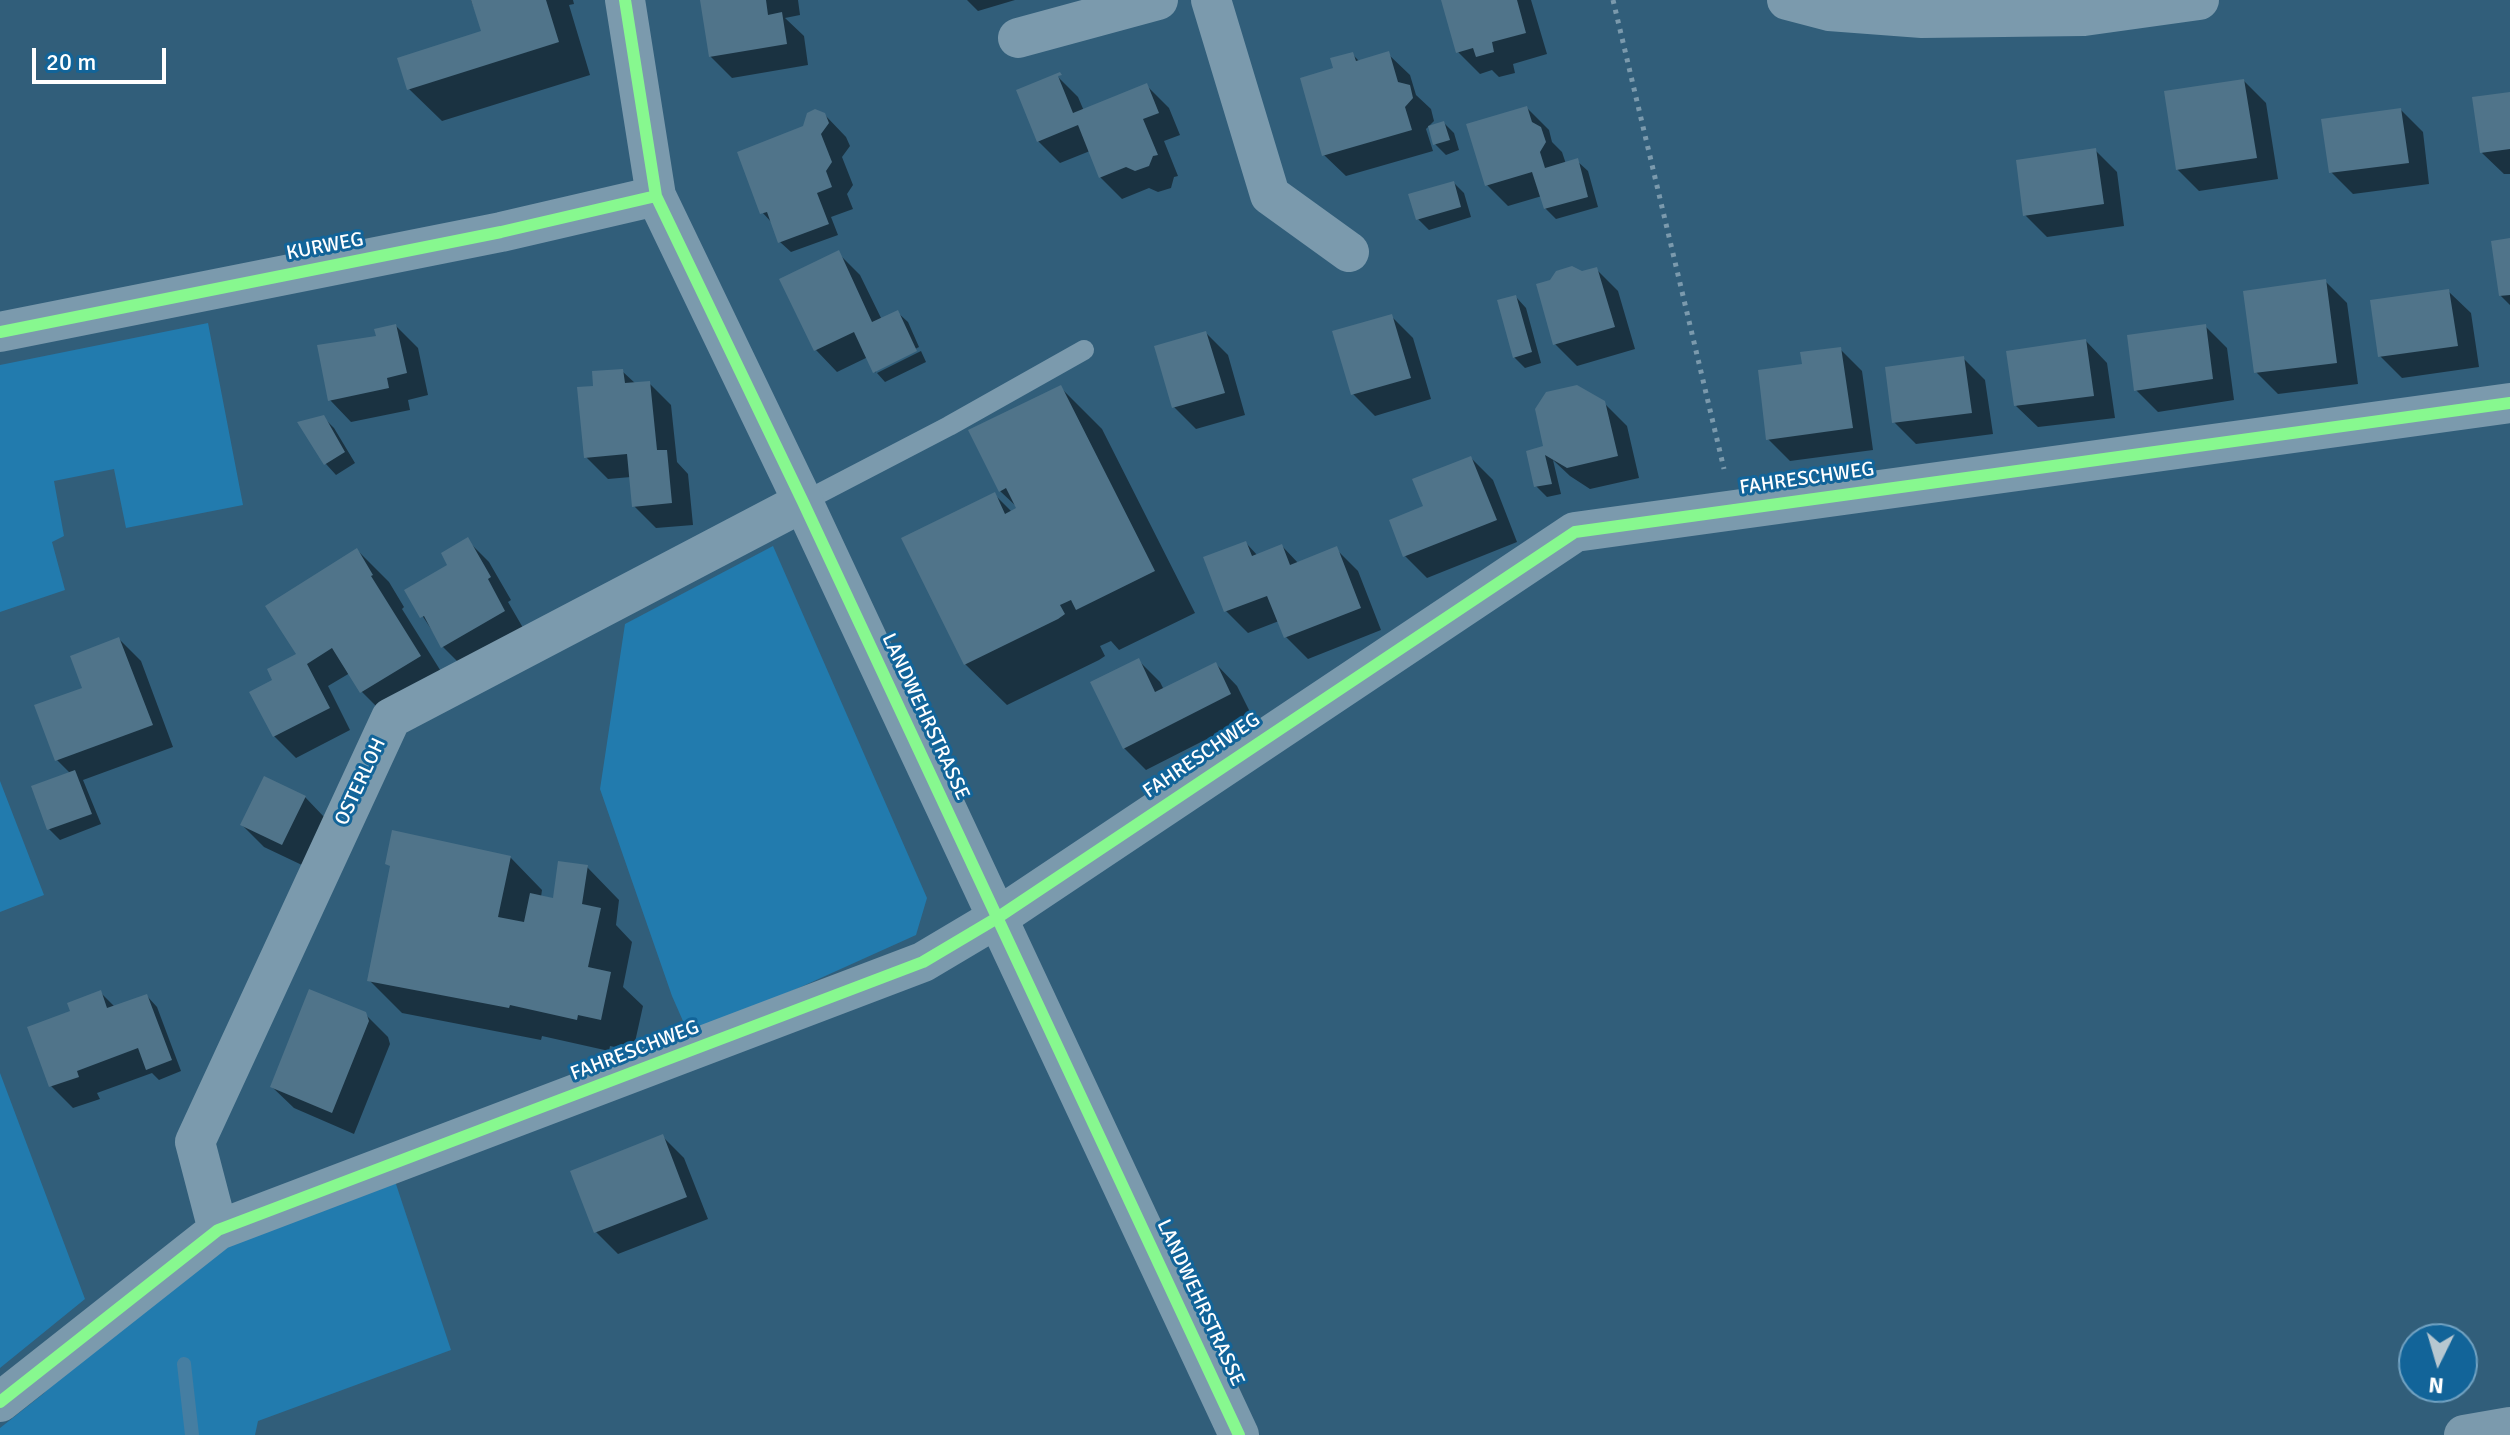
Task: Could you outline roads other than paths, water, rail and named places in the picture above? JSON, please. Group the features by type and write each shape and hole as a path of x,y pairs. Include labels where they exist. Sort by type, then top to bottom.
{"street":[{"name":"LANDWEHRSTRASSE","path":"625,0 656,196 803,502 1239,1435"},
{"path":"1018,38 1158,0"},
{"path":"1211,0 1270,195 1349,252"},
{"path":"1787,0 1829,11 1922,18 2084,16 2199,0"},
{"name":"KURWEG","path":"0,332 501,232 656,196"},
{"name":"FAHRESCHWEG","path":"0,1402 218,1230 923,962 997,918 1575,532 2510,403"},
{"name":"OSTERLOH","path":"218,1230 195,1142 391,718 803,502"},
{"path":"2464,1435 2510,1427"}],"lane":[{"path":"803,502 949,426 1084,350"}],"waterway":[{"path":"184,1364 192,1435"}]}
